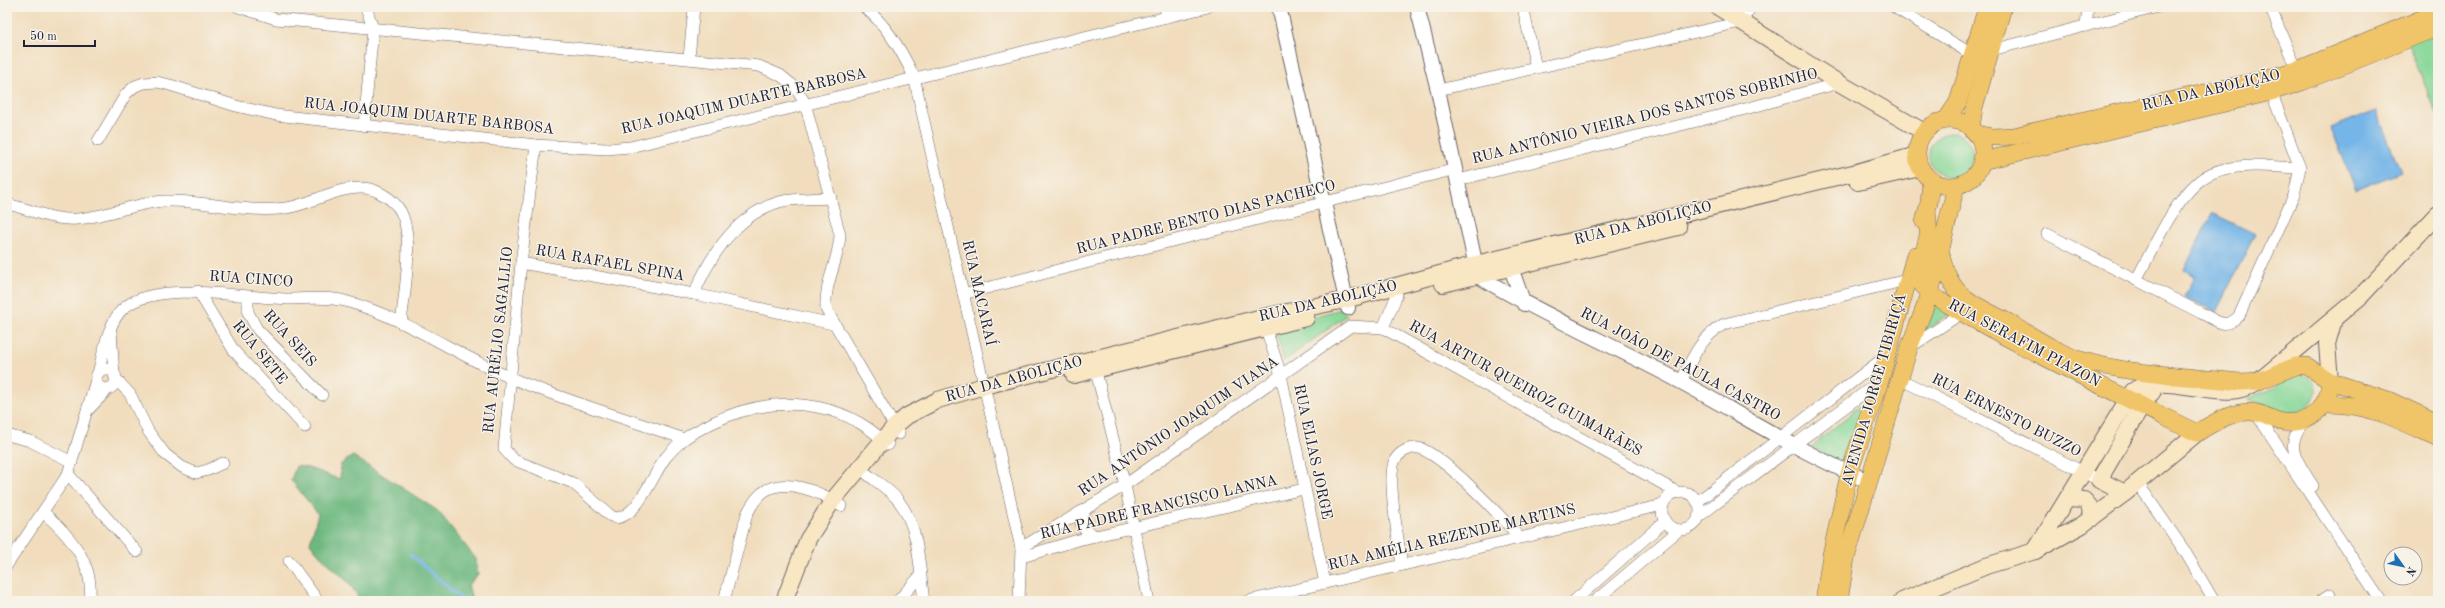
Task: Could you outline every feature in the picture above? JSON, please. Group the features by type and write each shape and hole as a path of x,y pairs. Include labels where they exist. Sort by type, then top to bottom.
{"main road":[{"path":"1718,7 1839,83 1924,132"},
{"path":"1946,120 1958,102 1987,7"},
{"path":"1974,131 1957,121 1946,120 1937,123 1924,132 1918,144 1923,168 1947,186 1956,186 1973,176 1982,161 1982,149 1974,131 1974,108 2003,7"},
{"name":"RUA DA ABOLIÇÃO","path":"2300,76 2438,12"},
{"name":"RUA DA ABOLIÇÃO","path":"1982,161 2269,86 2438,27"},
{"name":"RUA DA ABOLIÇÃO","path":"1974,131 1993,137 2014,136 2269,86"},
{"name":"RUA DA ABOLIÇÃO","path":"784,601 808,539 907,416 938,400 1094,365 1266,329 1346,304 1857,172 1923,168"},
{"name":"AVENIDA JORGE TIBIRIÇÁ","path":"1824,601 1831,555 1849,474 1880,381 1927,211 1923,168"},
{"name":"AVENIDA JORGE TIBIRIÇÁ","path":"1839,601 1846,558 1909,348 1930,294 1940,246 1956,186"},
{"name":"RUA SERAFIM PIAZON","path":"1927,211 1928,236 1920,275 1920,283 1930,294 1962,313 2197,433"},
{"path":"1940,246 1943,268 1949,281 1970,302 2079,359 2114,367 2240,382 2259,381 2361,296 2438,214"},
{"name":"RUA DA ABOLIÇÃO","path":"1094,365 1263,317 1397,295 1477,270"},
{"path":"1902,601 1986,566 2035,552 2087,522 2125,493 2197,433 2232,414 2255,412 2282,422 2293,423 2306,419 2324,404 2330,389 2327,344 2334,319"},
{"path":"2125,493 2098,480 2135,402 2139,386 2158,384 2228,391 2245,389 2259,381 2296,366 2308,366 2330,381 2388,400 2438,423"},
{"path":"2035,552 2084,473 2135,402"},
{"path":"2324,404 2354,405 2373,409 2438,438"},
{"name":"RUA DA ABOLIÇÃO","path":"837,503 867,474 891,437"},
{"path":"2064,504 2084,500 2090,507 2087,522"},
{"path":"2064,504 2067,520 2076,525 2087,522"}],"street":[{"path":"238,7 276,19 689,58 759,66 780,75 795,87 805,103 840,235 838,254 825,296 826,309 891,437"},
{"path":"364,126 373,29 366,7"},
{"path":"689,58 694,7"},
{"name":"RUA MACARAÍ","path":"864,7 882,25 902,51 914,77 1021,553 1019,601"},
{"name":"RUA JOAQUIM DUARTE BARBOSA","path":"98,141 126,94 134,86 156,82 236,106 276,115 536,145 606,149 630,147 914,77 1166,12 1208,7"},
{"path":"1279,7 1346,304"},
{"path":"1417,7 1438,90 1477,270"},
{"path":"1523,7 1536,68"},
{"path":"1438,90 1741,22 1751,7"},
{"path":"1894,7 1973,55 2158,7"},
{"path":"2086,26 2088,7"},
{"path":"2270,7 2300,76"},
{"name":"RUA ANTÔNIO VIEIRA DOS SANTOS SOBRINHO","path":"1457,175 1738,111 1839,83"},
{"path":"2047,234 2222,323 2232,324 2239,316 2294,195 2300,168 2269,86"},
{"name":"RUA AURÉLIO SAGALLIO","path":"536,145 521,263 504,449 514,460 568,481 616,518 623,517 635,508 666,457 684,439"},
{"path":"2136,280 2182,198 2197,182 2212,173 2231,168 2300,168"},
{"name":"RUA PADRE BENTO DIAS PACHECO","path":"963,294 1323,204 1457,175"},
{"path":"8,204 51,217 78,219 148,202 166,201 253,210 285,208 305,204 349,188 372,190 397,206 403,218 408,241 407,271 401,323"},
{"path":"694,294 714,253 730,233 746,220 778,203 793,199 831,198"},
{"path":"1509,262 1524,304"},
{"name":"RUA RAFAEL SPINA","path":"521,263 694,294 833,324"},
{"name":"RUA JOÃO DE PAULA CASTRO","path":"1477,270 1524,304 1682,382 1849,474 1868,481"},
{"path":"1682,382 1693,356 1704,338 1724,324 1907,280"},
{"name":"RUA CINCO","path":"7,565 68,474 115,317 123,308 133,301 175,292 198,291 248,296 333,298 353,303 401,323 511,378 684,439"},
{"name":"RUA SETE","path":"198,291 234,351 305,427"},
{"path":"1383,328 1397,295"},
{"name":"RUA SEIS","path":"248,296 248,312 256,329 322,395"},
{"path":"1909,348 1962,313"},
{"name":"RUA ARTUR QUEIROZ GUIMARÃES","path":"1352,326 1383,328 1679,493"},
{"name":"RUA ANTÔNIO JOAQUIM VIANA","path":"1021,553 1085,509 1124,485 1352,326"},
{"name":"RUA ELIAS JORGE","path":"1266,329 1281,375 1325,583"},
{"name":"RUA CINCO","path":"111,331 112,382"},
{"path":"1697,502 1782,438 1886,356"},
{"path":"1094,365 1124,485 1149,601"},
{"path":"112,382 99,386 97,377 106,370 112,382 138,410 165,454 182,467 196,473 208,470 223,463"},
{"name":"RUA ERNESTO BUZZO","path":"1900,379 2098,480"},
{"path":"1595,601 1679,530 1692,526 1698,517 1880,381"},
{"path":"87,411 112,382"},
{"path":"684,439 728,415 758,407 791,404 843,413 891,437"},
{"path":"2255,412 2381,601"},
{"path":"2306,419 2296,431 2293,440 2294,452 2312,485 2387,601"},
{"path":"7,435 30,441 72,462"},
{"path":"1402,565 1392,486 1394,462 1401,452 1412,448 1420,449 1436,458 1487,502 1519,537"},
{"path":"68,474 137,552"},
{"path":"867,474 897,499 908,515 915,532 924,601"},
{"path":"2137,482 2184,550 2214,601"},
{"path":"724,601 747,514 754,501 763,492 780,486 795,487 837,503"},
{"name":"RUA PADRE FRANCISCO LANNA","path":"1021,553 1304,489"},
{"path":"1665,521 1663,505 1669,497 1679,493 1689,494 1697,502 1698,517"},
{"name":"RUA AMÉLIA REZENDE MARTINS","path":"1247,601 1663,505"},
{"path":"1085,509 1081,524 1085,530 1096,536"},
{"path":"43,512 65,533 89,570 90,595"},
{"path":"1665,521 1679,530"},
{"path":"1574,601 1665,521"},
{"path":"289,561 318,601"},
{"path":"898,601 920,576"}],"green space":[{"path":"2438,30 2438,116 2407,42"},
{"path":"1947,133 1955,133 1960,134 1967,139 1972,146 1972,164 1967,171 1960,176 1947,177 1939,174 1932,167 1929,159 1929,151 1932,143 1939,136"},
{"path":"1934,299 1955,310 1921,333"},
{"path":"1341,309 1347,315 1284,361 1275,327"},
{"path":"2293,374 2305,375 2312,380 2316,386 2312,401 2306,408 2298,412 2289,413 2273,409 2247,399 2274,388 2286,377"},
{"path":"1867,400 1845,468 1812,446"},
{"path":"353,456 438,511 476,559 478,574 468,585 472,599 475,601 360,601 350,584 316,551 310,543 318,514 291,480 296,466 308,468 340,479 341,464"}],"water":[{"path":"2376,110 2401,172 2356,190 2331,128"},
{"path":"2212,213 2255,234 2216,312 2184,297 2194,276 2184,270"}],"waterway":[{"path":"410,554 464,601"}]}
